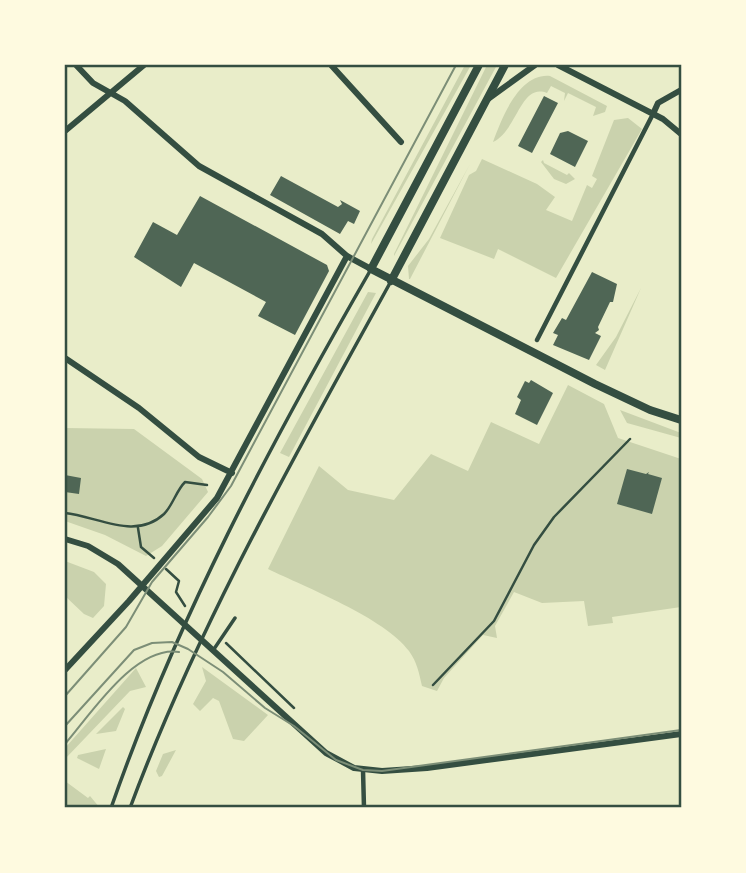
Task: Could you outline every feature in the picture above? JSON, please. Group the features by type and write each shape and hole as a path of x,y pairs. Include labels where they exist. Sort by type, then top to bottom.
{"street":[{"path":"76,65 93,83 112,93 199,166 322,234 347,256 390,281 579,373 595,384 650,410 681,420"},
{"path":"65,131 144,65"},
{"path":"331,65 401,142"},
{"path":"371,270 479,65"},
{"path":"390,281 505,65"},
{"path":"487,100 535,65"},
{"path":"558,65 653,114 681,134"},
{"path":"537,340 658,103 681,90"},
{"path":"65,670 202,516 232,473 347,256"},
{"path":"65,358 139,408 199,457 232,473"},
{"path":"65,539 97,550 142,584 330,756 363,770 427,768 681,734"},
{"path":"363,770 364,808"}],"lane":[{"path":"111,808 147,709 178,639 273,450 371,270"},
{"path":"130,808 165,717 193,656 390,281"},
{"path":"214,649 235,618"}],"path":[{"path":"433,685 494,621 534,545 554,517 630,439"},
{"path":"65,513 118,526 146,525 167,510 185,482 207,485"},
{"path":"138,528 141,547 155,559"},
{"path":"174,576 179,581"},
{"path":"222,639 295,708"}],"green space":[{"path":"465,65 471,65 371,244 372,239"},
{"path":"487,65 497,65 394,256 394,254"},
{"path":"550,76 607,106 605,112 593,116 596,107 568,93 564,101 565,93 551,86 547,93 538,92 531,95 508,128 493,142 501,121 521,89 539,77"},
{"path":"628,118 642,129 556,278 498,249 494,259 440,238 469,175 476,171 482,159 537,184 555,197 546,210 572,221 587,185 592,188 597,179 592,176 614,120"},
{"path":"543,160 575,179 566,184 554,179 541,162"},
{"path":"470,164 409,279 408,266 429,239"},
{"path":"641,288 605,370 596,365 616,337"},
{"path":"368,292 376,293 289,457 280,453"},
{"path":"568,385 604,404 618,438 681,459 681,607 612,617 613,623 588,626 584,601 542,603 514,592 495,626 497,638 483,635 444,678 437,691 422,686 416,663 409,651 382,627 343,604 268,569 319,466 348,490 394,500 431,454 468,471 491,422 539,444"},
{"path":"620,410 681,433 681,438 627,423"},
{"path":"65,428 134,429 202,479 208,492 162,546 146,556 105,535 65,521"},
{"path":"65,561 94,572 106,584 104,606 93,618 84,614 65,596"},
{"path":"202,667 268,715 244,741 233,739 219,701 213,698 200,711 193,704 206,681"},
{"path":"136,668 146,687 130,691 65,759 65,748"},
{"path":"123,707 125,709 116,731 96,734"},
{"path":"106,749 99,769 77,758 78,755"},
{"path":"176,750 159,777 156,771 163,754"},
{"path":"65,781 88,798 90,796 100,808 65,808"}],"building":[{"path":"544,96 558,103 532,153 518,146"},
{"path":"568,131 588,141 575,167 550,154 560,133"},
{"path":"281,176 338,207 342,204 340,200 360,211 354,224 348,221 340,234 270,195"},
{"path":"200,196 327,265 329,271 295,335 258,316 266,302 194,263 181,287 134,257 153,222 177,235"},
{"path":"592,272 617,284 613,302 610,302 599,330 595,333 601,336 589,360 553,345 558,335 553,333 562,318 566,320"},
{"path":"531,380 553,393 537,425 515,414 521,400 517,397 525,381 529,383"},
{"path":"627,469 646,474 649,472 648,474 662,478 652,514 617,504"},
{"path":"65,475 81,478 79,494 65,492"}],"tram line":[{"path":"65,696 126,627 152,582 231,486 456,65"},
{"path":"65,726 134,650 152,643 172,642 223,672 265,708 294,726 336,760 363,770 382,771 681,730"},
{"path":"65,744 130,670 146,659 163,653 179,652"}]}
